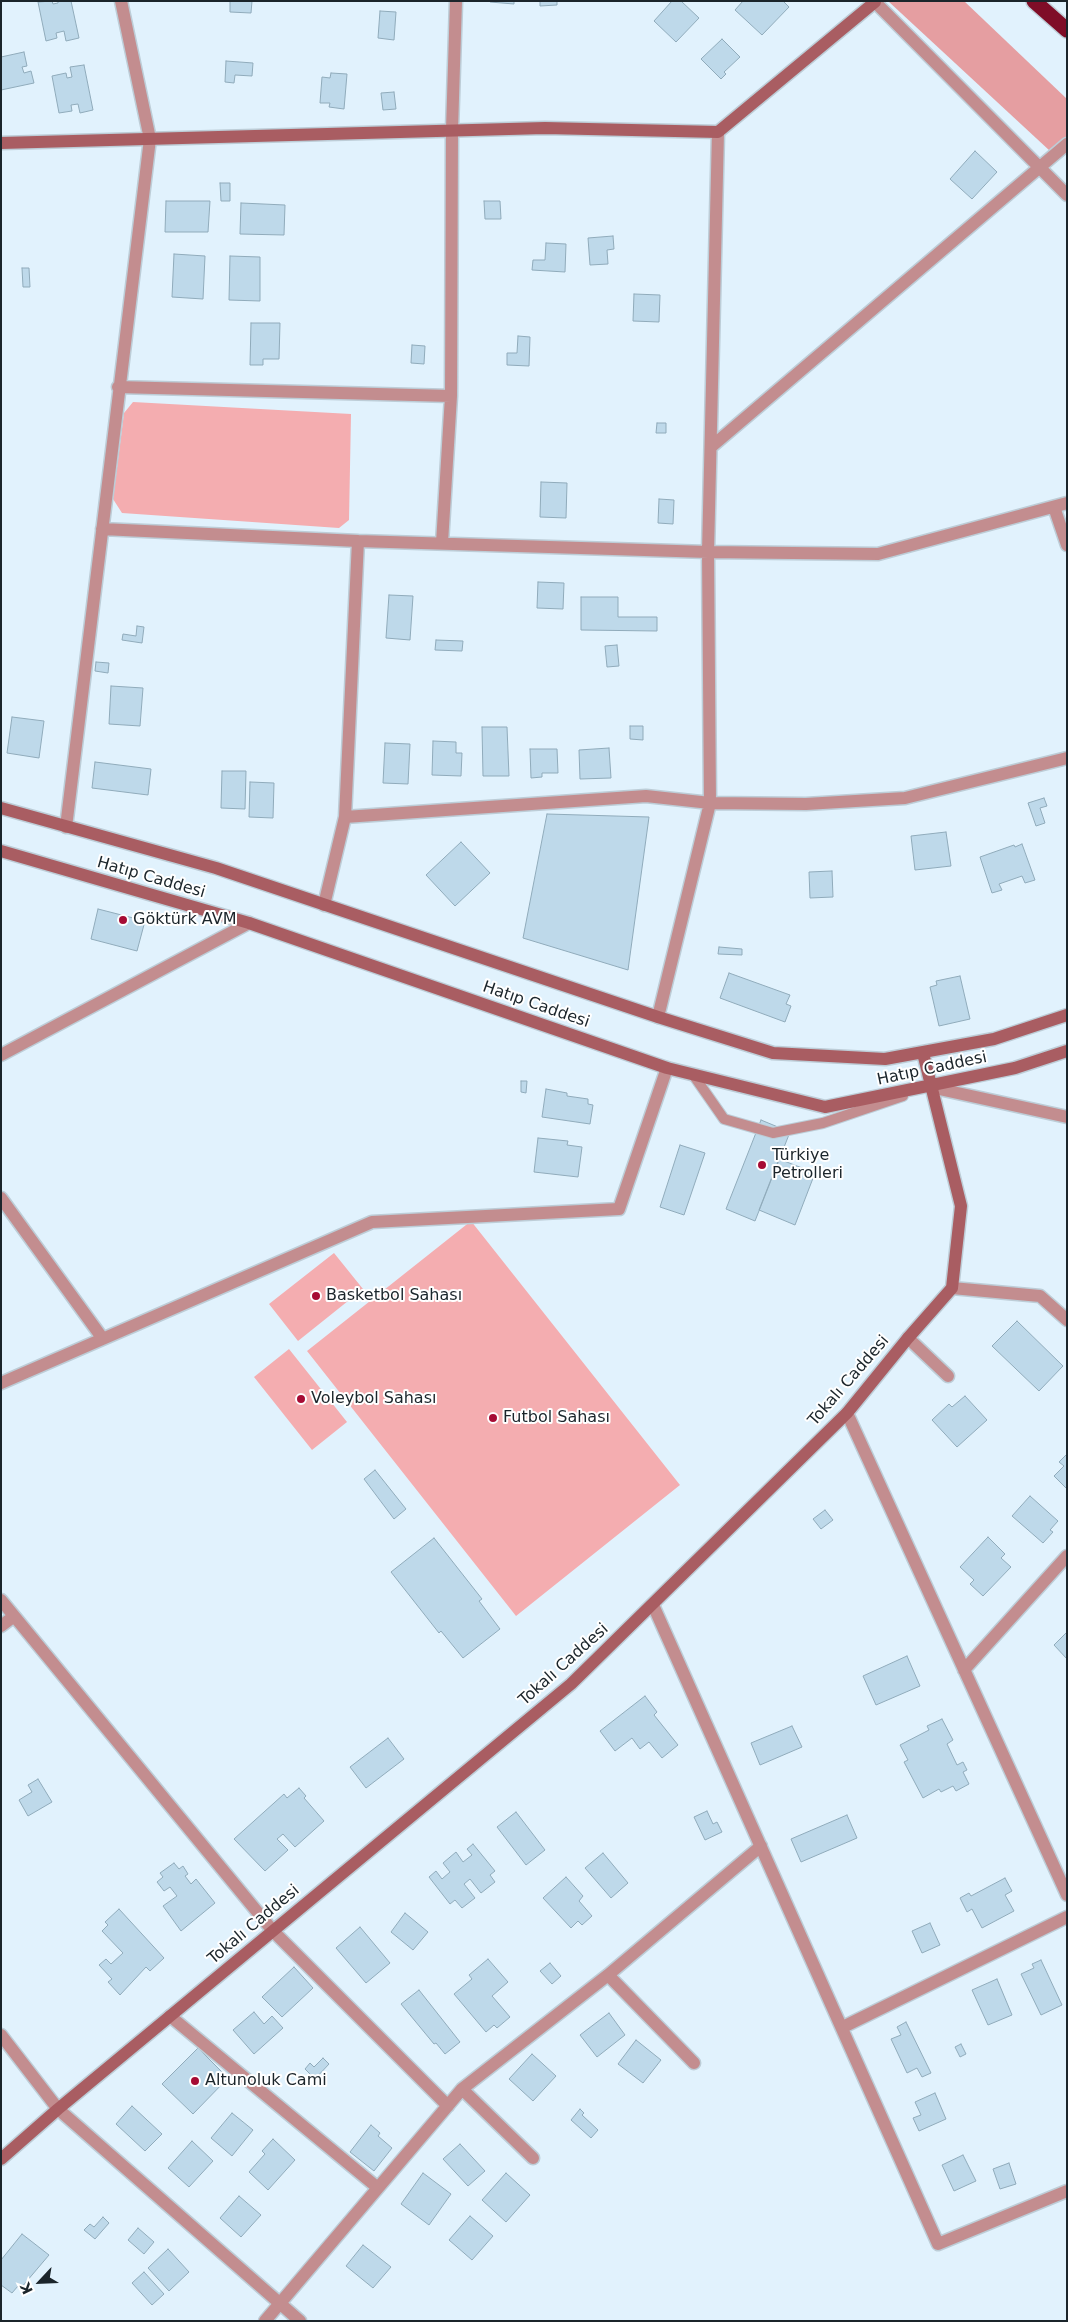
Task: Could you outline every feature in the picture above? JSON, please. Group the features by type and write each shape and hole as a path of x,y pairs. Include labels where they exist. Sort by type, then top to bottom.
{"highway":[{"path":"1034,1 1067,30"}],"street":[{"path":"66,827 118,387 150,139 121,1"},
{"path":"442,544 451,396 452,130 456,1"},
{"path":"1,143 545,128 718,132 874,2 1067,195"},
{"path":"658,1017 710,803 708,552 718,132"},
{"path":"711,447 1067,144"},
{"path":"118,387 451,396"},
{"path":"102,530 442,544 708,552 878,554 1060,505 1067,545"},
{"path":"324,905 345,817 358,541"},
{"path":"345,817 646,796 710,803 806,804 905,798 1067,758"},
{"name":"Hatıp Caddesi","path":"1,808 216,868 658,1017 773,1052 884,1059 994,1039 1067,1015"},
{"name":"Hatıp Caddesi","path":"1,851 249,923 667,1068 825,1107 930,1087 1014,1068 1067,1051"},
{"path":"1,1055 249,923"},
{"path":"923,1053 961,1206 952,1288 1040,1296 1067,1320"},
{"path":"1,1383 372,1222 619,1208 667,1068"},
{"path":"930,1087 1067,1117"},
{"path":"1,1198 103,1339"},
{"name":"Tokalı Caddesi","path":"1,2159 58,2109 571,1684 847,1413 908,1338 952,1288"},
{"path":"908,1338 948,1376"},
{"path":"847,1413 1067,1895"},
{"path":"964,1670 1067,1556"},
{"path":"1,1600 272,1931 448,2106"},
{"path":"653,1605 843,2026 938,2244 1067,2191"},
{"path":"1,1626 13,1617"},
{"path":"264,2321 462,2089 608,1975 761,1846"},
{"path":"843,2026 1067,1916"},
{"path":"608,1975 694,2063"},
{"path":"170,2016 378,2188"},
{"path":"1,2034 58,2109 300,2321"},
{"path":"462,2089 533,2158"}],"lane":[{"path":"694,1076 724,1120 774,1133 823,1123 930,1087"}],"shaded area":[{"path":"888,1 964,1 1067,99 1067,137 1050,151"},
{"path":"133,402 351,414 349,520 339,528 122,513 113,499 124,413"},
{"name":"Futbol Sahası","path":"471,1221 680,1485 516,1616 307,1351"},
{"name":"Basketbol Sahası","path":"334,1253 363,1289 298,1341 269,1304"},
{"name":"Voleybol Sahası","path":"289,1349 347,1422 312,1450 254,1377"}],"building":[{"path":"52,1 53,4 58,3 58,1 71,1 79,38 66,41 64,31 56,33 57,38 46,41 38,2"},
{"path":"230,1 252,1 251,13 230,12"},
{"path":"514,1 514,4 490,2"},
{"path":"540,1 557,1 557,5 540,6"},
{"path":"672,1 681,1 699,18 676,42 654,21"},
{"path":"743,1 783,1 789,7 762,35 735,10"},
{"path":"380,11 396,12 394,40 378,38"},
{"path":"722,39 740,57 724,72 726,74 721,79 701,59"},
{"path":"24,52 27,66 22,67 24,73 31,71 34,83 1,90 1,57"},
{"path":"226,61 253,63 252,76 235,75 234,83 225,82"},
{"path":"84,65 93,110 80,113 78,104 71,105 72,111 59,113 52,76 66,73 67,78 72,77 70,67"},
{"path":"331,73 347,74 344,109 329,107 330,103 320,103 322,77 330,78"},
{"path":"394,92 396,109 383,110 381,93"},
{"path":"975,151 997,172 972,199 950,179"},
{"path":"220,183 230,183 230,201 221,201"},
{"path":"166,201 210,201 208,232 165,232"},
{"path":"484,201 500,201 501,219 485,219"},
{"path":"241,203 285,205 284,235 240,234"},
{"path":"613,236 614,249 607,250 608,264 590,265 588,238"},
{"path":"546,243 566,244 565,272 532,270 533,260 545,260"},
{"path":"174,254 205,256 203,299 172,297"},
{"path":"230,256 260,257 260,301 229,300"},
{"path":"22,268 29,268 30,287 23,287"},
{"path":"634,294 660,295 659,322 633,321"},
{"path":"251,323 280,323 279,359 263,359 263,365 250,365"},
{"path":"518,336 530,337 529,366 507,365 507,353 517,353"},
{"path":"412,345 425,346 424,364 411,363"},
{"path":"657,423 666,423 666,433 656,433"},
{"path":"541,482 567,483 566,518 540,517"},
{"path":"659,499 674,500 673,524 658,523"},
{"path":"538,582 564,583 563,609 537,608"},
{"path":"389,595 413,596 410,640 386,638"},
{"path":"581,597 618,597 618,617 657,617 657,631 581,630"},
{"path":"137,626 144,627 142,643 122,640 123,634 136,636"},
{"path":"436,640 463,641 462,651 435,650"},
{"path":"617,645 619,666 607,667 605,646"},
{"path":"96,662 109,663 108,673 95,671"},
{"path":"111,686 143,688 140,726 109,724"},
{"path":"12,717 44,721 39,758 7,753"},
{"path":"630,726 643,726 643,740 630,739"},
{"path":"482,727 507,727 509,776 483,776"},
{"path":"433,741 456,742 456,753 462,753 461,776 432,775"},
{"path":"385,743 410,744 408,784 383,783"},
{"path":"609,748 611,778 580,779 579,750"},
{"path":"530,749 557,749 558,773 542,773 542,777 531,778"},
{"path":"95,762 151,769 148,795 92,788"},
{"path":"222,771 246,771 245,809 221,808"},
{"path":"250,782 274,783 273,818 249,817"},
{"path":"1044,798 1047,806 1040,808 1045,823 1036,826 1028,803"},
{"path":"547,814 649,817 628,970 523,938"},
{"path":"946,832 951,866 915,870 911,836"},
{"path":"461,842 490,873 455,906 426,875"},
{"path":"1022,844 1035,880 1025,883 1022,876 999,884 1002,890 992,893 980,857"},
{"path":"832,871 833,897 810,898 809,872"},
{"path":"98,909 145,921 137,951 91,939"},
{"path":"719,947 742,949 742,955 718,954"},
{"path":"729,973 790,995 786,1004 791,1006 785,1022 720,998"},
{"path":"960,976 970,1019 939,1026 930,987 937,985 936,981"},
{"path":"521,1081 527,1081 526,1093 521,1092"},
{"path":"546,1089 567,1093 567,1096 588,1099 588,1104 593,1105 590,1124 542,1117"},
{"path":"761,1120 790,1132 755,1221 726,1209"},
{"path":"538,1138 568,1141 567,1145 582,1147 578,1177 534,1172"},
{"path":"680,1145 705,1153 684,1215 660,1207"},
{"path":"779,1159 815,1173 795,1225 759,1210"},
{"path":"1017,1321 1063,1366 1039,1391 992,1346"},
{"path":"965,1396 987,1420 957,1447 932,1420 949,1404 952,1407"},
{"path":"1067,1454 1067,1489 1054,1476 1064,1466 1059,1462"},
{"path":"375,1470 406,1509 394,1519 364,1479"},
{"path":"1030,1496 1058,1521 1050,1530 1053,1532 1043,1543 1012,1516"},
{"path":"825,1510 833,1520 821,1529 813,1519"},
{"path":"988,1537 1005,1554 1001,1558 1011,1567 983,1596 970,1584 974,1580 960,1567"},
{"path":"434,1538 482,1599 479,1601 500,1629 463,1658 441,1631 439,1633 391,1572"},
{"path":"1067,1632 1067,1659 1054,1645"},
{"path":"907,1656 920,1686 876,1705 863,1676"},
{"path":"645,1696 657,1712 654,1715 678,1745 662,1758 649,1742 640,1749 632,1738 615,1751 600,1731"},
{"path":"942,1719 953,1740 947,1744 957,1765 963,1762 967,1770 963,1772 969,1784 956,1791 953,1786 941,1792 939,1789 923,1798 904,1762 908,1760 900,1745 929,1730 927,1726"},
{"path":"792,1726 802,1747 760,1765 751,1743"},
{"path":"388,1738 404,1759 366,1788 350,1767"},
{"path":"38,1779 52,1802 28,1816 19,1800 32,1792 28,1785"},
{"path":"299,1788 306,1796 304,1798 324,1821 295,1847 283,1834 277,1839 288,1850 265,1871 234,1839 284,1794 287,1798"},
{"path":"707,1811 713,1824 717,1822 722,1832 705,1840 694,1817"},
{"path":"516,1812 545,1850 526,1865 497,1827"},
{"path":"847,1815 857,1838 801,1862 791,1839"},
{"path":"473,1844 495,1871 490,1875 495,1882 481,1893 470,1879 464,1884 475,1898 462,1908 455,1900 450,1904 429,1877 436,1871 442,1879 450,1872 443,1863 456,1852 463,1862 472,1855 467,1849"},
{"path":"603,1853 628,1883 611,1898 585,1868"},
{"path":"174,1863 179,1869 183,1866 188,1874 185,1876 191,1884 196,1879 215,1903 181,1931 163,1906 177,1896 170,1887 164,1891 157,1882 163,1877 160,1873"},
{"path":"566,1877 583,1896 579,1901 592,1916 582,1925 578,1921 571,1928 543,1898"},
{"path":"1005,1878 1012,1891 1005,1895 1014,1911 982,1928 972,1909 967,1912 960,1898 969,1893 971,1896"},
{"path":"119,1909 164,1958 150,1971 146,1967 120,1995 108,1982 112,1979 99,1965 106,1959 111,1964 123,1953 102,1931 108,1925 105,1922"},
{"path":"405,1913 428,1932 413,1950 391,1932"},
{"path":"930,1923 940,1945 922,1953 912,1931"},
{"path":"360,1927 390,1963 366,1983 336,1948"},
{"path":"488,1959 508,1982 492,1996 510,2017 497,2028 494,2025 486,2032 454,1994 472,1979 469,1975"},
{"path":"1041,1960 1062,2005 1041,2015 1021,1974 1034,1968 1032,1964"},
{"path":"550,1963 561,1976 552,1984 540,1971"},
{"path":"294,1967 313,1988 282,2017 262,1997"},
{"path":"997,1979 1012,2015 988,2025 972,1990"},
{"path":"419,1990 460,2042 445,2054 436,2043 434,2044 401,2004"},
{"path":"254,2012 264,2024 272,2016 283,2028 254,2054 233,2030"},
{"path":"609,2013 625,2035 597,2057 580,2035"},
{"path":"906,2022 931,2073 922,2077 917,2068 907,2073 891,2039 901,2035 897,2027"},
{"path":"636,2040 661,2060 643,2083 618,2064"},
{"path":"961,2044 966,2054 960,2057 955,2047"},
{"name":"Altunoluk Cami","path":"198,2048 228,2078 193,2114 162,2084"},
{"path":"532,2054 556,2076 533,2101 509,2079"},
{"path":"323,2058 329,2064 315,2079 305,2069 310,2063 314,2067"},
{"path":"935,2093 946,2119 919,2131 913,2118 921,2115 915,2102"},
{"path":"132,2106 162,2134 145,2151 116,2124"},
{"path":"580,2109 584,2113 582,2115 598,2130 591,2138 571,2120"},
{"path":"232,2113 253,2130 232,2156 211,2138"},
{"path":"371,2125 380,2133 378,2136 392,2148 374,2171 350,2152"},
{"path":"273,2139 295,2160 268,2190 249,2172 265,2154 262,2151"},
{"path":"192,2141 213,2161 189,2187 168,2168"},
{"path":"460,2144 485,2171 468,2186 443,2159"},
{"path":"963,2155 976,2181 954,2191 942,2165"},
{"path":"1009,2163 1016,2184 1000,2189 993,2169"},
{"path":"423,2173 451,2194 429,2225 401,2204"},
{"path":"506,2173 530,2195 506,2222 482,2200"},
{"path":"239,2196 261,2215 241,2237 220,2218"},
{"path":"470,2216 493,2236 472,2260 449,2240"},
{"path":"103,2217 109,2223 95,2239 84,2230 90,2224 94,2227"},
{"path":"138,2228 154,2242 144,2254 128,2240"},
{"path":"22,2234 49,2255 21,2288 18,2286 12,2293 1,2285 1,2260"},
{"path":"363,2245 391,2267 373,2288 346,2266"},
{"path":"168,2249 189,2272 169,2291 148,2268"},
{"path":"144,2272 164,2294 152,2305 132,2283"}],"place":[{"name":"Göktürk AVM","path":"123,920"},
{"name":"Türkiye Petrolleri","path":"762,1165"},
{"name":"Basketbol Sahası","path":"316,1296"},
{"name":"Voleybol Sahası","path":"301,1399"},
{"name":"Futbol Sahası","path":"493,1418"},
{"name":"Altunoluk Cami","path":"195,2081"}]}
